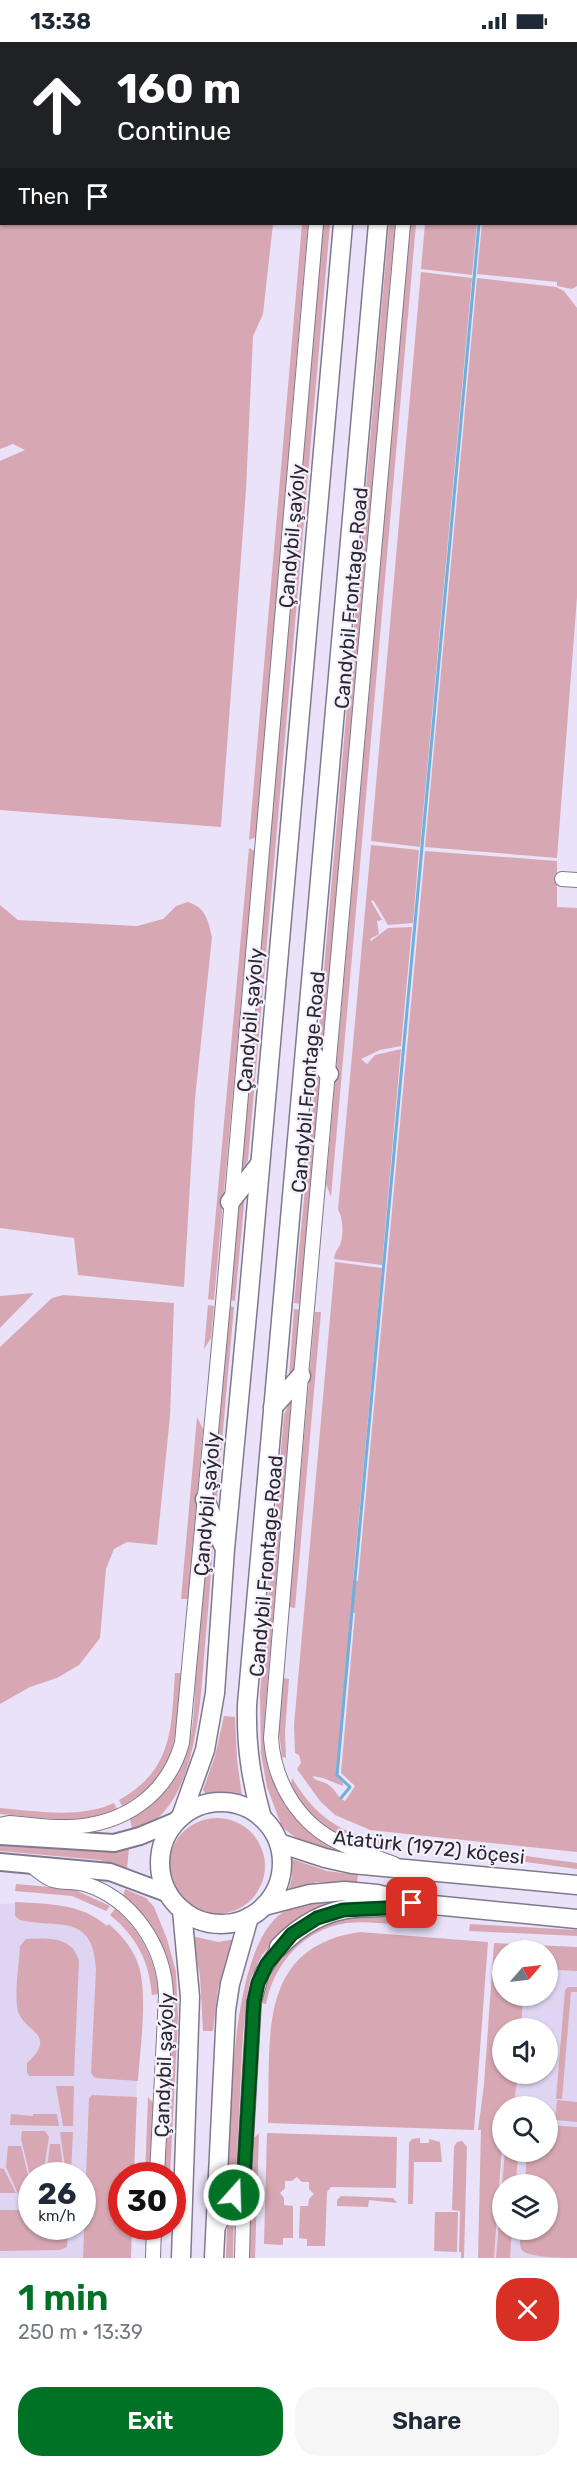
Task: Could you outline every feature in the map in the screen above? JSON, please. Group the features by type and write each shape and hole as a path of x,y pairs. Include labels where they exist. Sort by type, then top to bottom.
{"main road":[{"name":"Çandybil şaýoly","path":"178,1819 205,1750 211,1720 343,225"},
{"path":"262,1818 248,1761 247,1705 378,225"},
{"path":"306,1045 329,1074"},
{"path":"230,1202 260,1164"},
{"path":"273,1407 301,1376"},
{"path":"205,1499 225,1549"},
{"path":"214,2258 226,2010 230,1984 257,1912 274,1893 280,1877 282,1860 279,1843 272,1830 262,1818 248,1808 231,1803 213,1802 196,1807 178,1819 167,1834 161,1849 162,1880 169,1894 182,1910 197,1919 215,1924 232,1923 257,1912 310,1894 345,1891 377,1894 412,1903 577,1919"},
{"name":"Atatürk (1972) köçesi","path":"279,1843 352,1864 577,1885"},
{"path":"279,1947 304,1925 333,1912 356,1908 386,1908 412,1903"},
{"name":"Çandybil şaýoly","path":"182,1910 190,1997 184,2162"},
{"name":"Çandybil şaýoly","path":"181,2258 182,2240"}],"street":[{"path":"0,1825 9,1823 66,1827 110,1820 144,1802 171,1772 179,1754 185,1724 316,225"},
{"name":"Candybil Frontage Road","path":"403,225 301,1376 272,1724 272,1753 275,1766 292,1802 318,1829 343,1845 410,1870"},
{"path":"562,879 577,880"},
{"path":"0,1836 114,1843 140,1836 178,1819"},
{"path":"0,1862 110,1872 169,1894"},
{"path":"30,1864 51,1880 82,1883 113,1899 136,1918 157,1951 164,1974 166,1996 158,2162"},
{"path":"242,2258 244,2176 255,1993 262,1973 279,1947"},
{"path":"215,2234 244,2176"},
{"path":"153,2258 154,2240"}],"shaded area":[{"path":"0,225 273,225 263,314 253,336 246,490 221,827 0,810 0,461 25,450 13,444 0,449"},
{"path":"302,225 308,225 256,837 249,840"},
{"path":"323,225 330,225 248,1160 243,1172 240,1172"},
{"path":"389,225 395,225 324,1050 321,1049 318,1039"},
{"path":"410,225 416,225 331,1197 326,1184"},
{"path":"425,225 477,225 472,275 421,269"},
{"path":"482,225 577,225 577,286 572,289 557,286 557,282 477,274"},
{"path":"421,272 472,278 420,847 371,841"},
{"path":"477,278 556,287 564,291 577,308 577,597 557,858 425,847"},
{"path":"371,845 419,850 413,923 388,925 373,900 371,901 382,920 377,921 379,934 370,939 371,941 388,928 412,927 401,1046 380,1050 361,1059 367,1064 375,1055 401,1049 382,1265 334,1259 342,1237 342,1222 338,1210"},
{"path":"249,848 255,851 214,1300 208,1299"},
{"path":"425,851 557,861 557,907 577,908 577,1852 370,1830 335,1815 320,1801 297,1769 301,1763 299,1755 295,1753 294,1725 335,1262 382,1268 353,1580 358,1581","holes":["351,1613 355,1613 341,1773 355,1786 345,1801 328,1784 312,1776 343,1786 336,1775"]},
{"path":"188,902 202,911 212,937 195,1099 184,1287 78,1275 74,1238 0,1228 0,905 18,920 137,926 163,919 176,906"},
{"path":"316,1073 321,1084 301,1304 294,1303"},
{"path":"245,1194 235,1301 229,1300 238,1208"},
{"path":"34,1293 0,1328 0,1296"},
{"path":"63,1295 174,1303 170,1416 157,1545 127,1542 114,1549 106,1569 100,1638 79,1665 57,1678 30,1687 0,1704 0,1347 52,1298"},
{"path":"208,1305 214,1306 211,1338 204,1349"},
{"path":"229,1306 234,1307 216,1508 211,1498"},
{"path":"294,1309 301,1310 296,1367 289,1377"},
{"path":"315,1312 321,1312 295,1608 289,1607"},
{"path":"292,1396 265,1713 267,1758 279,1795 290,1811 303,1826 340,1851 340,1854 300,1841 282,1827 267,1787 261,1754 260,1694 284,1415"},
{"path":"197,1417 203,1429 188,1599 181,1599"},
{"path":"208,1521 213,1544 202,1687 190,1759 173,1800 160,1816 150,1823 132,1829 130,1819 154,1801 168,1786 188,1749 193,1717"},
{"path":"175,1673 181,1673 176,1732 172,1749 155,1780 122,1806 119,1800 137,1788 150,1775 160,1761 166,1746 170,1729"},
{"path":"283,1678 289,1679 285,1732 286,1758 282,1757 279,1732"},
{"path":"224,1716 235,1717 237,1760 242,1796 223,1792 205,1793 203,1790 215,1756"},
{"path":"292,1778 313,1807 337,1825 365,1837 400,1843 399,1849 350,1839 322,1824 299,1800 291,1784"},
{"path":"114,1803 117,1809 74,1819 0,1814 0,1808 73,1812 101,1808"},
{"path":"217,1818 235,1822 251,1832 261,1848 265,1866 261,1884 251,1900 235,1910 217,1914 199,1910 183,1900 173,1884 169,1866 173,1848 183,1832 199,1822"},
{"path":"0,1843 100,1852 129,1849 127,1868 100,1860 0,1851"},
{"path":"476,1849 577,1863 577,1869 475,1855"},
{"path":"292,1859 327,1871 358,1875 357,1883 317,1882 289,1889"},
{"path":"16,1884 73,1889 110,1906 106,1911 72,1896 15,1891"},
{"path":"125,1889 146,1898 154,1907 167,1939 176,1972 178,2018 171,2162 165,2162 173,2021 170,1975 165,1954 156,1933 142,1914 123,1897"},
{"path":"345,1901 307,1914 282,1931 262,1955 250,1980 243,2034 236,2176 228,2192 236,2042 242,2000 251,1963 265,1932 283,1912 305,1904"},
{"path":"15,1902 64,1906 86,1913 107,1926 109,1924 129,1946 141,1973 142,1987 143,2020 138,2081 95,2078 91,2073 96,1969 88,1939 81,1931 71,1927 20,1920 15,1916"},
{"path":"17,1903 87,1913 137,2080 134,2162 108,2162 108,2240 126,2240 130,2258 0,2258 0,1904"},
{"path":"115,1909 133,1927 146,1947 154,1969 159,1994 152,1995 148,1971 140,1950 128,1932 110,1915"},
{"path":"365,1916 394,1918 394,1924 347,1923 317,1932 293,1950 276,1975 266,2004 261,2003 270,1973 278,1959 295,1941 329,1920"},
{"path":"470,1924 577,1930 577,1936 469,1931"},
{"path":"360,1932 488,1942 474,2130 268,2123 271,2030 276,2002 286,1977 302,1957 326,1941"},
{"path":"192,1936 218,1942 235,1939 218,1989 213,2031 203,2031 200,1976"},
{"path":"26,1939 58,1940 71,1947 79,1961 74,2076 30,2076 27,2073 27,2063 40,2045 36,2033 19,2015 17,2006 20,1946"},
{"path":"558,1946 577,1947 577,1971 558,1970"},
{"path":"558,1953 577,1954 577,2258 494,2258 496,2240 558,2240 558,2174 501,2174 502,2162 558,2162 558,2096 507,2096 508,2084 558,2084 558,2018 513,2018 514,2006 558,2006"},
{"path":"492,1971 492,2006 522,2006 522,2018 492,2018 492,2084 517,2084 515,2096 492,2096 492,2162 501,2162 500,2174 492,2174 494,2258 478,2258 481,2130 478,2130 484,2085"},
{"path":"568,1987 577,1987 577,1992 571,1992 562,2099 558,2099 556,2096 565,1990"},
{"path":"56,2086 74,2086 73,2126 63,2126"},
{"path":"92,2095 137,2097 134,2162 108,2162 108,2240 132,2240 131,2258 83,2258 84,2240 96,2240 96,2162 87,2162 89,2098"},
{"path":"148,2097 153,2103 151,2162 146,2162"},
{"path":"558,2100 577,2102 577,2122 558,2120"},
{"path":"11,2114 33,2116 33,2114 57,2114 59,2126 10,2125"},
{"path":"558,2126 577,2127 577,2258 537,2256 521,2249 520,2240 558,2240 558,2174 526,2174 526,2162 558,2162"},
{"path":"22,2131 45,2131 49,2137 45,2162 27,2162 21,2139"},
{"path":"60,2132 73,2132 72,2162 64,2162"},
{"path":"259,2133 255,2258 249,2258 253,2139"},
{"path":"267,2133 397,2137 396,2188 331,2187 327,2192 325,2246 307,2246 307,2239 299,2238 300,2206 308,2206 309,2199 314,2194 309,2189 309,2182 302,2182 297,2177 292,2181 285,2181 285,2188 280,2193 284,2198 284,2205 293,2206 293,2238 283,2238 283,2245 264,2244"},
{"path":"420,2138 420,2143 429,2143 429,2139 440,2142 442,2162 414,2162 413,2204 408,2204 409,2143 412,2139"},
{"path":"462,2141 467,2147 464,2258 461,2258 461,2252 459,2252 460,2211 452,2210 454,2147 457,2142"},
{"path":"50,2144 60,2144 62,2162 48,2162"},
{"path":"8,2146 21,2146 25,2162 18,2162 18,2194 6,2167"},
{"path":"504,2162 517,2162 517,2174 503,2174"},
{"path":"0,2168 4,2169 16,2193 0,2193"},
{"path":"341,2196 393,2198 397,2203 369,2200 368,2207 337,2206 337,2200"},
{"path":"234,2207 233,2258 226,2258 227,2224"},
{"path":"0,2210 18,2210 18,2240 67,2240 67,2247 60,2250 0,2251"},
{"path":"435,2212 458,2212 457,2252 434,2251"},
{"path":"498,2240 511,2240 510,2258 496,2258"}],"waterway":[{"path":"341,1798 350,1787 337,1775 479,225"}],"route":[{"path":"234,2195 244,2176 255,1993 267,1964 292,1934 317,1918 343,1910 386,1908 412,1903"}]}
